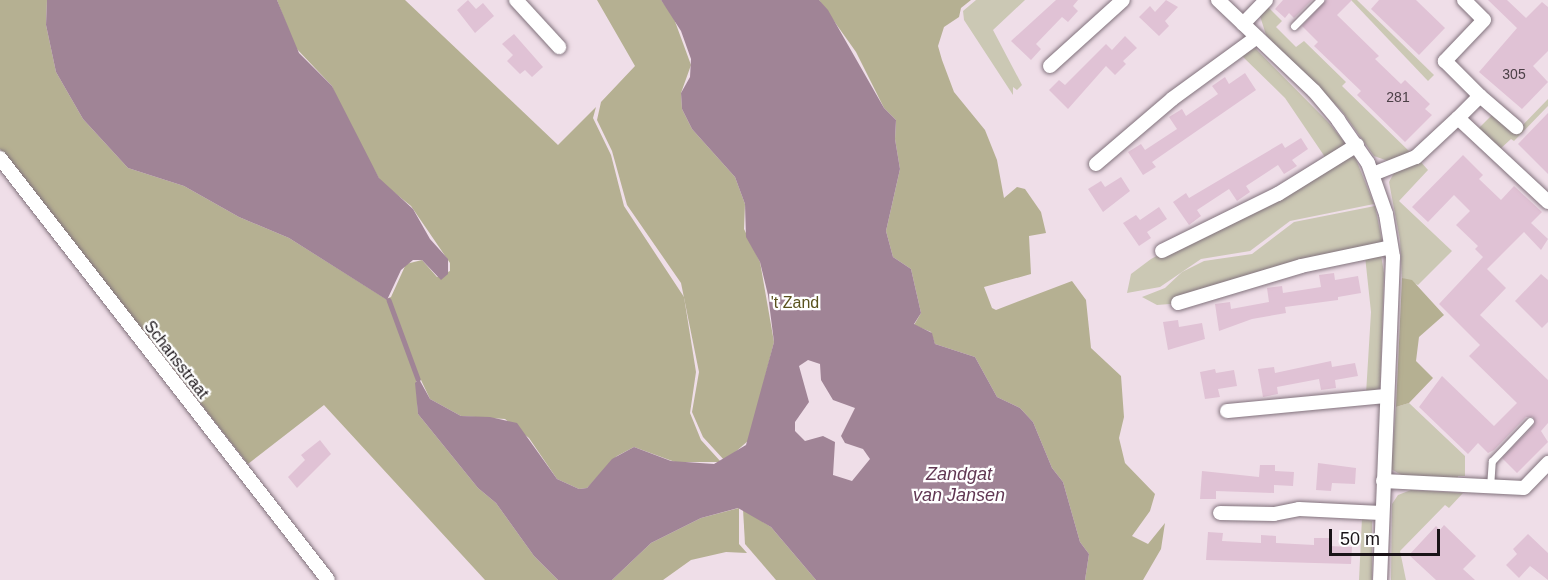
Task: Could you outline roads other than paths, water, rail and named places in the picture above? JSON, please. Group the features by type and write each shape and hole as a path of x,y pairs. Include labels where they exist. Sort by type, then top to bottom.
{"street":[{"path":"516,0 559,47"},
{"path":"1050,66 1123,0"},
{"path":"1218,0 1314,91 1357,145 1373,174 1391,247 1380,580"},
{"path":"1243,24 1266,0"},
{"path":"1464,0 1484,20 1445,61 1480,96 1516,127"},
{"path":"1096,164 1172,99 1257,37"},
{"path":"1373,174 1416,157 1480,96"},
{"path":"1458,118 1548,202"},
{"path":"1162,251 1267,200 1357,145"},
{"name":"Schansstraat","path":"0,158 327,580"},
{"path":"1178,303 1301,266 1391,247"},
{"path":"1227,411 1386,396"},
{"path":"1383,481 1524,488 1548,463"},
{"path":"1220,513 1274,514 1299,509 1382,513"}],"lane":[{"path":"1294,26 1320,0"},
{"path":"1490,487 1492,461 1530,421"}],"water":[{"path":"47,0 277,0 299,53 332,86 379,178 413,209 430,239 448,259 448,274 441,280 422,260 413,260 401,270 387,300 289,238 239,217 184,186 128,168 83,119 56,72 46,25"},
{"name":"Zandgat van Jansen","path":"661,0 819,0 828,10 884,108 896,120 895,139 900,169 886,231 893,257 911,269 921,313 914,324 932,333 935,344 975,357 997,397 1020,408 1033,422 1052,468 1063,482 1080,542 1089,554 1085,580 816,580 771,527 738,508 701,518 651,543 612,580 558,580 534,556 496,503 478,488 418,414 415,383 419,379 430,399 461,416 490,417 517,423 557,479 579,489 587,488 612,459 634,447 671,461 714,464 746,445 774,342 768,295 760,262 746,237 745,204 735,177 692,129 682,109 681,93 690,77 691,59 681,31","holes":["808,360 820,364 821,380 833,400 855,408 841,436 845,443 863,449 870,459 852,481 833,475 835,442 823,436 805,441 795,431 795,422 809,402 799,366"]}],"waterway":[{"path":"389,300 418,379"}],"park label":[{"name":"'t Zand","path":"795,303"}]}
